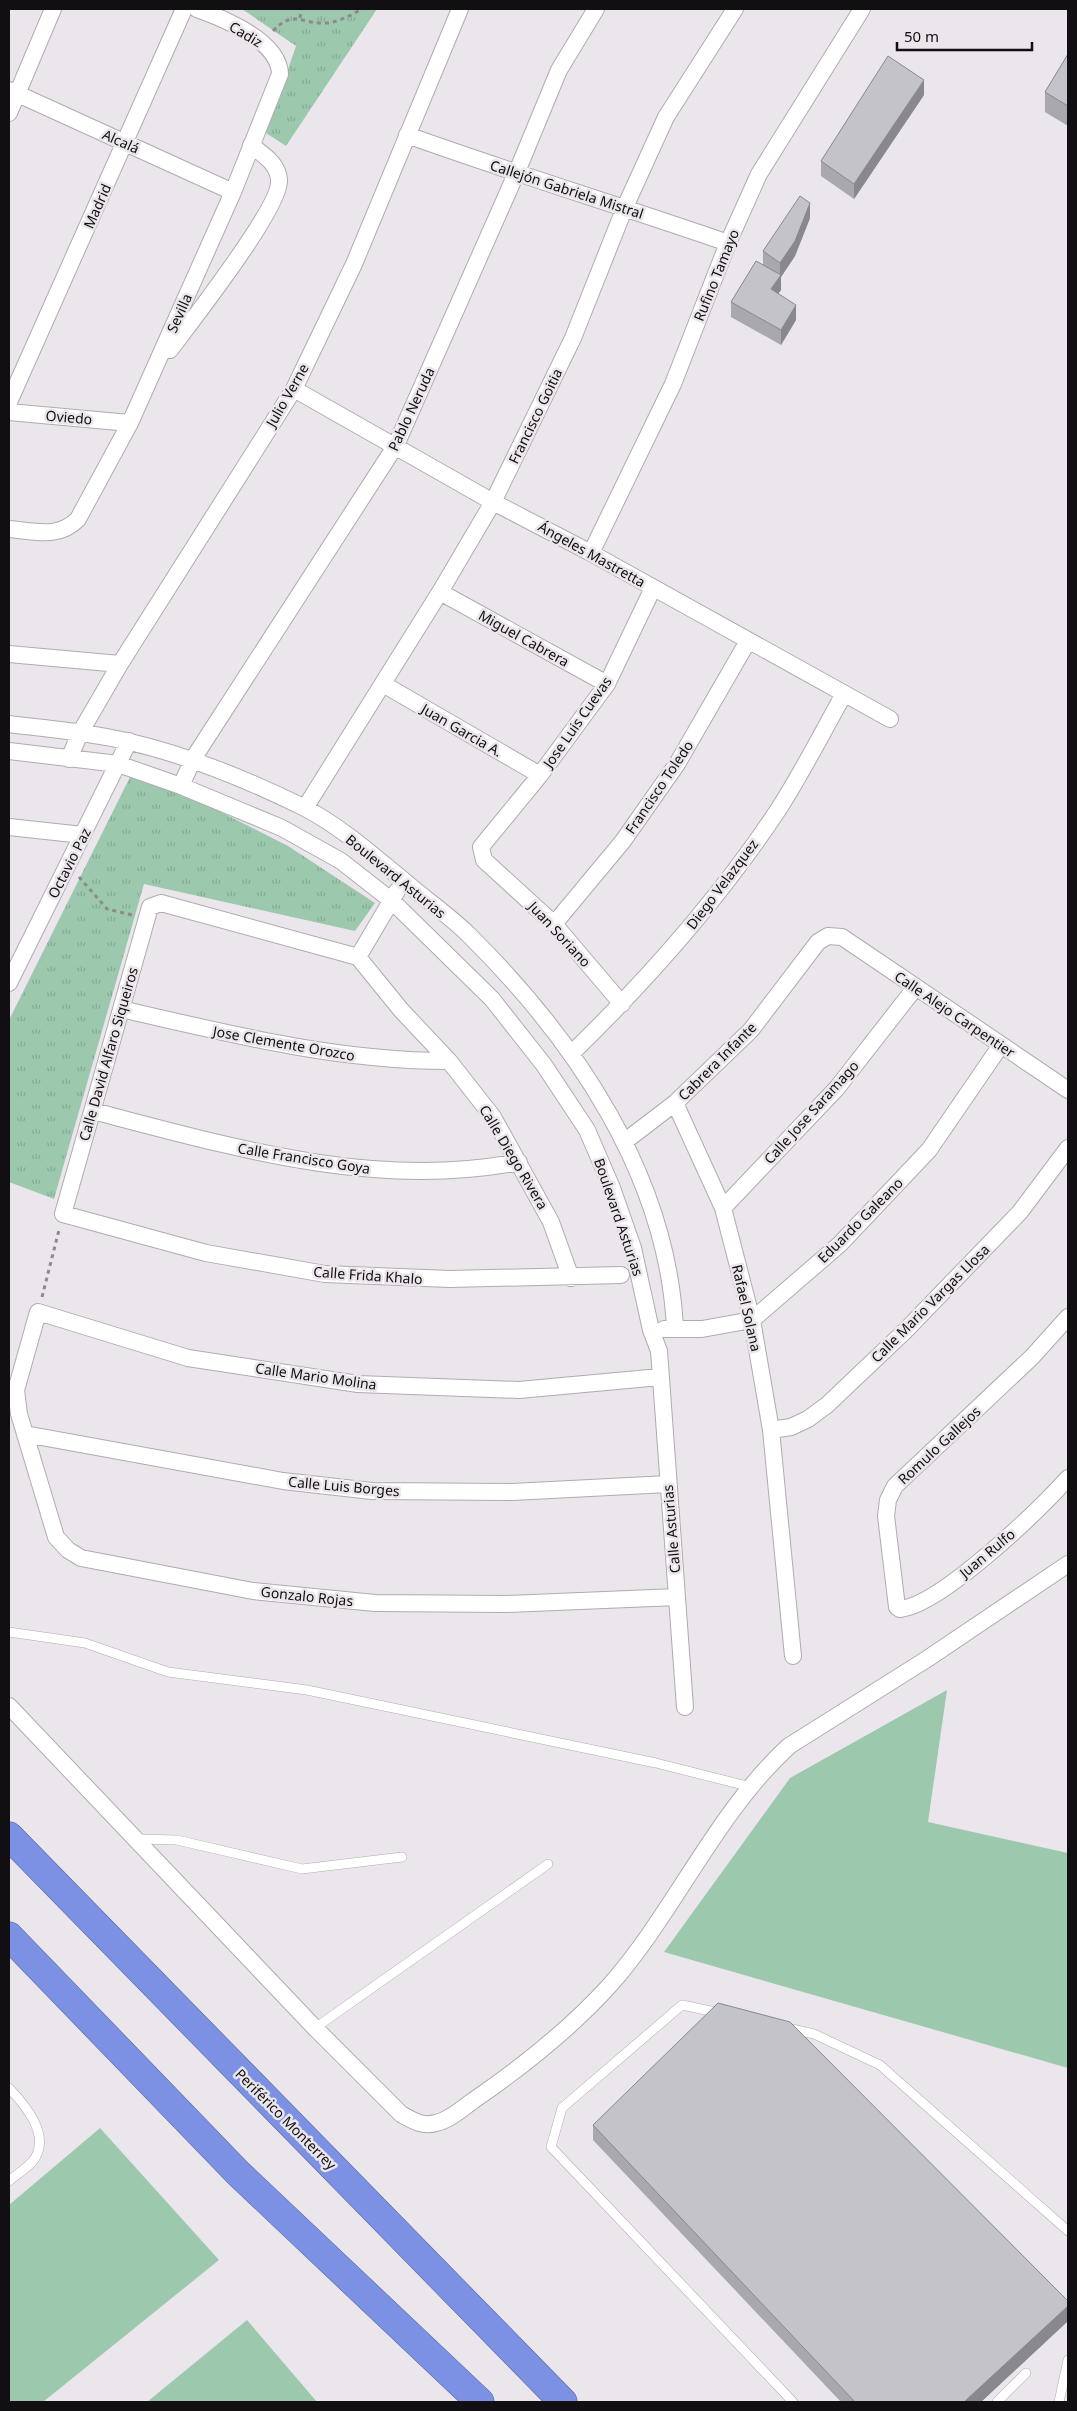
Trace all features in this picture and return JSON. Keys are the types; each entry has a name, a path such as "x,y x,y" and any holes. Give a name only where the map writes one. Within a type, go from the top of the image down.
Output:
{"highway":[{"name":"Periférico Monterrey","path":"9,1836 563,2402"},
{"path":"9,1936 238,2172 480,2402"}],"street":[{"path":"9,113 13,92 53,9"},
{"name":"Madrid","path":"9,402 184,9"},
{"name":"Julio Verne","path":"69,759 80,733 120,664 294,388 354,264 460,9"},
{"name":"Pablo Neruda","path":"181,786 193,759 396,445 516,174 559,70 596,9"},
{"name":"Francisco Goitia","path":"305,808 440,592 493,502 573,338 625,207 666,117 735,9"},
{"name":"Rufino Tamayo","path":"591,553 673,384 728,242 759,174 862,9"},
{"name":"Cadiz","path":"207,11 263,42 276,58 280,74"},
{"name":"Sevilla","path":"9,529 53,533 68,528 78,519 130,423 233,192 280,74"},
{"name":"Alcalá","path":"13,92 233,192"},
{"name":"Callejón Gabriela Mistral","path":"407,135 516,174 625,207 728,242"},
{"path":"151,376 239,256 274,201 280,182 278,172 272,162 252,145"},
{"name":"Ángeles Mastretta","path":"294,388 493,502 591,553 890,719"},
{"name":"Oviedo","path":"9,412 130,423"},
{"name":"Jose Luis Cuevas","path":"482,844 540,775 607,684 653,588"},
{"name":"Miguel Cabrera","path":"440,592 607,684"},
{"name":"Francisco Toledo","path":"554,924 623,841 677,764 748,641"},
{"path":"9,654 120,664"},
{"name":"Juan Garcia A.","path":"383,684 540,775"},
{"name":"Diego Velazquez","path":"572,1053 622,1004 697,920 778,810 844,694"},
{"name":"Boulevard Asturias","path":"9,724 129,741 193,759 305,808 355,841 467,933 522,990 572,1053 624,1142 651,1212 664,1254 670,1283 675,1329"},
{"name":"Octavio Paz","path":"9,983 129,741"},
{"name":"Boulevard Asturias","path":"9,751 118,764 181,786 282,828 341,861 392,900 492,999 544,1065 587,1130 612,1188 633,1248 651,1330"},
{"path":"9,826 83,835"},
{"name":"Juan Soriano","path":"482,844 481,851 484,860 554,924 622,1004"},
{"path":"145,918 150,907 161,903 358,957 404,881"},
{"name":"Calle David Alfaro Siqueiros","path":"63,1214 145,918"},
{"name":"Cabrera Infante","path":"624,1142 675,1103 750,1030 818,942 828,936 842,937"},
{"name":"Calle Alejo Carpentier","path":"842,937 1068,1090"},
{"name":"Calle Diego Rivera","path":"358,957 401,1010 449,1061 493,1117 551,1222 571,1278"},
{"name":"Calle Jose Saramago","path":"723,1208 837,1088 915,988"},
{"name":"Jose Clemente Orozco","path":"121,1009 271,1043 360,1057 449,1061"},
{"name":"Eduardo Galeano","path":"752,1320 840,1244 929,1150 1001,1045"},
{"name":"Rafael Solana","path":"675,1103 723,1208 752,1320 770,1430 793,1656"},
{"name":"Calle Francisco Goya","path":"92,1111 225,1146 293,1160 364,1169 438,1171 487,1168 519,1162"},
{"name":"Calle Mario Vargas Llosa","path":"770,1430 791,1427 808,1419 827,1405 898,1338 1020,1212 1068,1148"},
{"name":"Calle Frida Khalo","path":"63,1214 206,1253 325,1274 450,1280 571,1278 621,1275"},
{"name":"Calle Mario Molina","path":"38,1312 188,1358 358,1384 519,1390 660,1377"},
{"name":"Gonzalo Rojas","path":"38,1312 16,1390 19,1414 56,1537 68,1550 81,1558 253,1590 375,1603 506,1604 677,1597"},
{"name":"Romulo Gallejos","path":"896,1605 886,1516 888,1500 895,1486 1032,1357 1068,1317"},
{"path":"651,1330 702,1329 752,1320"},
{"path":"659,1351 675,1329"},
{"name":"Calle Asturias","path":"651,1330 659,1351 686,1707"},
{"name":"Calle Luis Borges","path":"25,1434 283,1481 372,1491 512,1492 668,1484"},
{"name":"Juan Rulfo","path":"896,1605 900,1609 911,1607 958,1578 992,1551 1068,1478"},
{"path":"9,1706 315,2028 400,2114 418,2124 435,2124 448,2118 520,2065 563,2030 610,1985 644,1941 751,1788 773,1760 789,1746 927,1659 1068,1564"}],"lane":[{"path":"9,1632 85,1643 168,1672 307,1690 656,1763 751,1788"},
{"path":"136,1839 177,1840 302,1869 402,1857"},
{"path":"315,2028 548,1864"},
{"path":"729,2015 682,2005 562,2108 551,2147 793,2402"},
{"path":"777,2026 814,2034 880,2065 1068,2232"},
{"path":"9,2088 25,2104 34,2119 39,2146 34,2160 9,2181"},
{"path":"1059,2402 1068,2360"},
{"path":"997,2402 1026,2373"}],"path":[{"path":"300,18 301,9"},
{"path":"263,42 283,20 300,18 321,23 341,21 362,9"},
{"path":"68,865 107,909 145,918"},
{"path":"38,1312 63,1214"}],"green space":[{"path":"242,9 377,9 286,146 266,133 296,46"},
{"path":"130,777 201,802 288,846 375,903 355,931 144,884 54,1199 9,1182 9,1020"},
{"path":"947,1690 928,1822 1068,1853 1068,2068 664,1952 790,1778"},
{"path":"100,2128 219,2260 43,2402 9,2402 9,2205"},
{"path":"247,2320 317,2402 147,2402"}],"building":[{"path":"1068,54 1068,106 1045,92"},
{"path":"888,56 924,80 854,184 821,161"},
{"path":"800,196 810,203 795,241 780,263 763,251"},
{"path":"756,261 781,275 771,289 796,305 781,330 731,302"},
{"path":"718,2003 790,2022 1068,2301 1068,2306 964,2402 855,2402 593,2125"}]}
